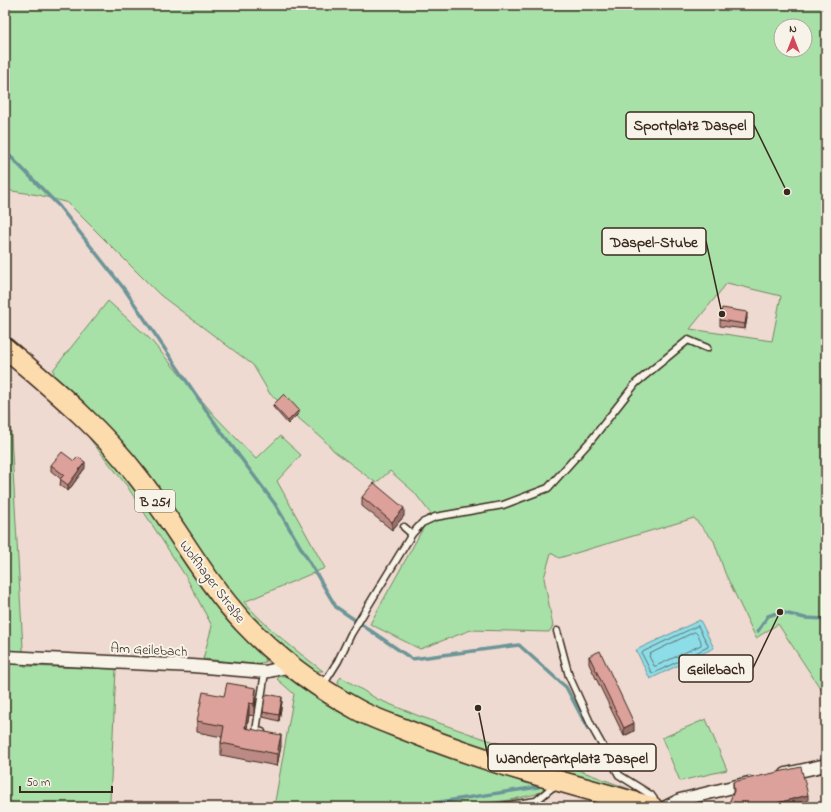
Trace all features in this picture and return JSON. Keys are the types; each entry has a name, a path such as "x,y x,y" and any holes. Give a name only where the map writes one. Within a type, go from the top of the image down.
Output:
{"main road":[{"name":"Wolfhager Straße","path":"5,348 63,397 107,439 138,477 217,591 244,624 291,666 321,688 360,712 451,748 560,782 652,807"}],"street":[{"name":"Am Geilebach","path":"5,657 193,666 265,672 291,666"},
{"path":"772,778 826,765"},
{"path":"666,807 680,800 757,781"}],"lane":[{"path":"321,688 338,661 351,634 412,534 422,523 435,517 503,505 548,488 592,439 636,383 688,340 707,348"},
{"path":"404,527 412,534"},
{"path":"557,631 569,676 593,729 620,775 651,796 658,807"},
{"path":"265,672 256,731 267,733"},
{"path":"497,807 536,801 560,782"}],"green space":[{"path":"5,5 826,5 826,697 778,624 756,638 725,573 714,541 694,518 559,558 551,553 544,578 553,626 549,632 471,630 420,649 370,624 431,514 414,492 390,471 376,483 334,451 323,439 270,394 253,365 160,295 68,203 39,195 5,190","holes":["727,283 781,296 772,341 690,329"]},
{"path":"108,301 149,338 215,416 256,459 280,436 301,455 277,481 325,568 244,602 262,621 323,671 314,671 289,653 253,620 55,378 53,370"},
{"path":"5,362 7,364 24,666 116,669 110,801 122,807 5,807"},
{"path":"90,436 96,439 261,650 266,662 254,664 203,659 212,626 186,577 127,486 89,438"},
{"path":"280,676 292,679 343,713 349,713 549,787 536,794 510,800 452,807 274,807 294,694 277,679"},
{"path":"341,677 377,699 419,716 546,758 629,789 646,799 646,801 414,725 376,708 340,689 338,681"},
{"path":"706,719 727,770 680,781 662,738"}],"water":[{"path":"700,620 714,648 650,679 636,650"}],"building":[{"path":"722,308 747,312 745,324 720,320"},
{"path":"284,394 299,410 288,421 273,405"},
{"path":"62,452 74,461 78,457 85,462 68,485 60,479 64,475 51,465"},
{"path":"374,483 404,508 392,522 362,497"},
{"path":"600,651 634,723 624,728 589,656"},
{"path":"227,683 256,688 254,704 249,703 245,728 281,735 277,754 221,743 224,726 197,721 203,692 224,696"},
{"path":"267,694 282,697 279,715 263,712 265,696 267,696"},
{"path":"801,767 808,795 773,804 779,807 736,807 729,803 734,791 733,782"}],"waterway":[{"path":"5,151 59,206 125,290 217,426 275,504 336,607 412,659 519,645 566,687 588,729"},
{"path":"758,631 768,616 780,612 805,618 826,619"},
{"path":"407,807 538,787"}],"place":[{"name":"Sportplatz Daspel","path":"787,192"},
{"name":"Daspel-Stube","path":"722,314"},
{"name":"Geilebach","path":"780,612"},
{"name":"Wanderparkplatz Daspel","path":"478,708"}]}
